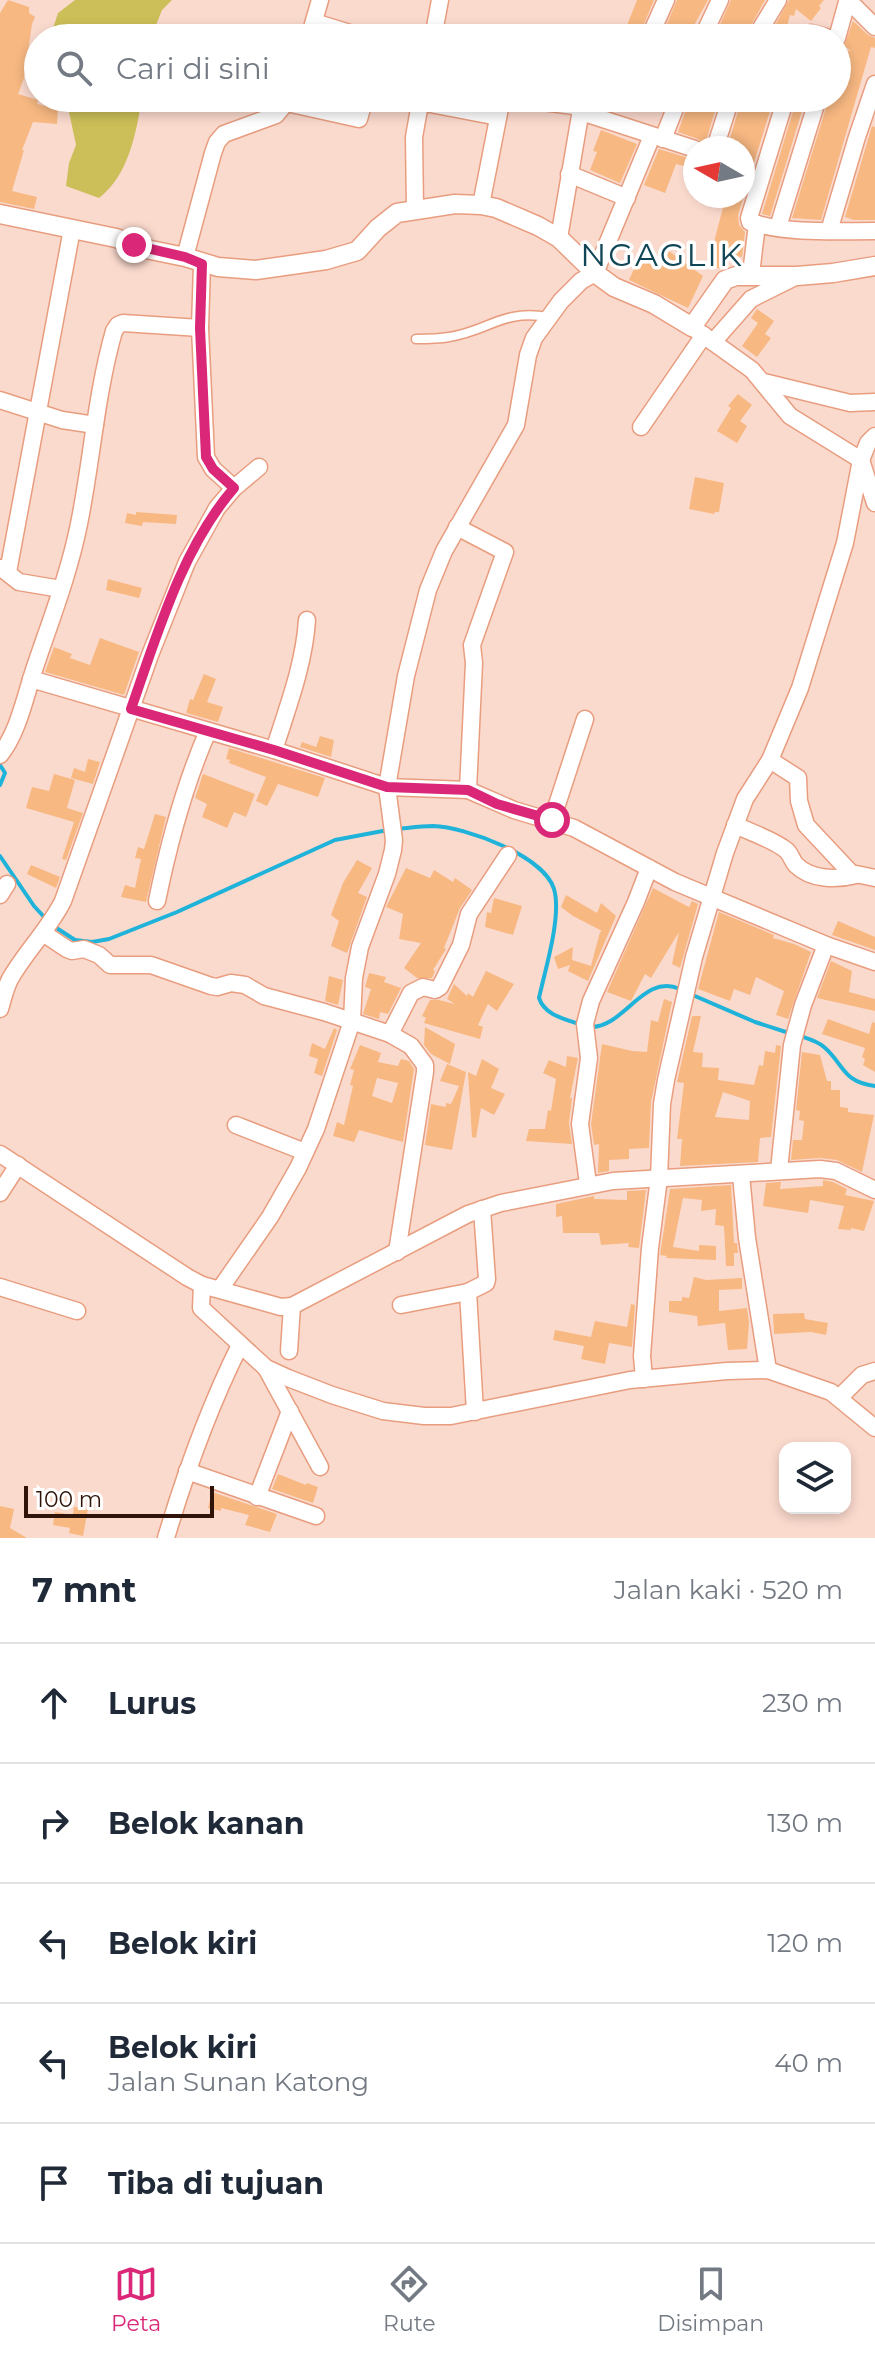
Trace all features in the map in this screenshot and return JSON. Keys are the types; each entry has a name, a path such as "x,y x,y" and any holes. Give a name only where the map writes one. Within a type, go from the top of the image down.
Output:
{"street":[{"path":"314,24 320,0"},
{"path":"436,24 440,0"},
{"path":"655,24 666,0"},
{"path":"709,24 720,0"},
{"path":"763,24 778,0"},
{"path":"841,24 849,1 875,27"},
{"path":"829,231 875,84"},
{"path":"234,488 213,469 206,457 194,260 213,153 220,138 279,112"},
{"path":"332,112 359,119 361,112"},
{"path":"415,209 414,137 418,112"},
{"path":"475,112 498,117"},
{"path":"481,205 499,112"},
{"path":"559,238 581,112"},
{"path":"596,112 683,145"},
{"path":"220,1289 270,1217 305,1152 316,1129 352,1021 354,978 360,947 387,874 394,840 387,787 406,676 423,605 444,551 516,425 528,355 534,338 581,281 595,273 627,198 672,112"},
{"path":"719,136 727,112"},
{"path":"782,112 750,222 829,231 875,231"},
{"path":"778,227 814,112"},
{"path":"569,174 627,198"},
{"path":"0,214 72,229 218,267 256,270 337,258 357,251 397,213 415,209 455,204 481,205 518,216 559,238 614,287 654,304 752,370 790,416 861,460 875,503"},
{"path":"751,274 757,224"},
{"path":"61,589 19,582 4,569 38,412 72,229"},
{"path":"641,427 703,335 725,280 751,274 797,276 875,266"},
{"path":"703,335 751,299 797,276"},
{"path":"3,751 31,679 78,527 101,377 116,327 123,323 200,328"},
{"path":"764,382 850,403 875,402"},
{"path":"0,400 62,420 95,425"},
{"path":"644,1379 642,1356 659,1178 662,1104 688,984 735,825 745,799 770,760 800,688 845,543 861,460 868,443 875,436"},
{"path":"0,1009 9,981 48,927 68,890 150,655 187,562 217,508 234,488 259,467"},
{"path":"457,527 505,552 472,645 474,663 468,790"},
{"path":"274,750 300,671 307,620"},
{"path":"31,679 274,750 387,787 468,790 497,804 587,833 649,868 712,898 875,962"},
{"path":"552,820 585,719"},
{"path":"157,901 179,806 208,731"},
{"path":"770,760 798,778 799,801 806,825 851,873 875,878"},
{"path":"735,825 787,850 799,868 827,879 856,875"},
{"path":"390,1034 411,993 423,987 435,990 440,987 461,945 469,914 508,855"},
{"path":"588,1184 580,1124 589,1058 585,1024 591,1001 649,868"},
{"path":"48,927 67,949 84,949 99,955 110,965 151,965 211,986 245,985 264,996 390,1034 411,1046 425,1065 397,1252"},
{"path":"779,1170 792,1045 826,945"},
{"path":"236,1125 305,1152"},
{"path":"0,1154 202,1285 267,1304 292,1306 452,1221 501,1203 588,1184 779,1170 829,1170 875,1190"},
{"path":"0,1193 18,1165"},
{"path":"741,1175 747,1238 768,1370"},
{"path":"401,1305 468,1292 486,1283 482,1209"},
{"path":"202,1285 201,1308 266,1368 332,1395 383,1411 451,1416 644,1379 768,1370 831,1392 875,1428"},
{"path":"0,1287 77,1311"},
{"path":"468,1292 475,1412"},
{"path":"289,1351 292,1306"},
{"path":"166,1538 209,1411 240,1345"},
{"path":"266,1368 320,1467"},
{"path":"839,1398 862,1375 875,1371"},
{"path":"257,1497 290,1411"},
{"path":"187,1471 316,1516"}],"lane":[{"path":"416,339 449,337 506,317 530,314 549,317"}],"shaded area":[{"path":"75,0 172,0 162,10 156,24 54,24 58,13"},
{"path":"69,112 139,112 130,152 118,178 99,198 66,186 69,163 76,145"}],"building":[{"path":"8,0 29,7 29,13 35,17 32,24 24,24 24,78 18,94 24,96 24,112 58,112 57,124 33,122 22,150 12,191 37,197 34,209 0,202 0,13"},
{"path":"637,0 654,0 644,24 628,24"},
{"path":"677,0 708,0 695,24 667,24"},
{"path":"731,0 765,0 752,24 720,24"},
{"path":"789,0 824,0 811,21 796,9 788,24 776,24"},
{"path":"853,21 875,38 875,48 871,47 821,220 792,218 825,112 851,112"},
{"path":"685,112 715,112 707,136 689,136 678,132"},
{"path":"738,112 770,112 755,160 755,136 731,136"},
{"path":"793,112 802,112 770,216 762,214"},
{"path":"872,126 875,127 875,220 854,220 845,217"},
{"path":"601,130 637,144 620,183 590,170"},
{"path":"659,149 683,156 683,166 676,164 665,193 644,185"},
{"path":"723,208 740,208 739,225 745,232 742,257 729,255 726,267 721,269 708,265"},
{"path":"669,251 703,276 688,308 629,280 640,256 662,266"},
{"path":"757,309 774,321 765,334 771,338 757,357 742,346 758,323 751,318"},
{"path":"738,394 752,405 740,421 747,426 737,443 717,431 731,408 728,406"},
{"path":"695,477 724,483 719,512 714,514 689,509"},
{"path":"136,512 177,515 176,524 143,522 142,526 125,523 127,513 136,515"},
{"path":"108,579 142,588 139,598 106,590"},
{"path":"100,638 139,652 124,695 45,672 54,647 72,654 70,658 90,665"},
{"path":"204,674 216,679 207,702 223,707 218,722 186,713"},
{"path":"320,736 334,740 331,757 300,747 302,742 316,747"},
{"path":"229,748 325,778 318,797 278,784 267,806 256,801 266,777 229,763 230,760 226,759"},
{"path":"88,759 100,762 93,784 71,778 74,768 85,772"},
{"path":"54,774 75,780 67,808 83,813 66,860 62,859 74,822 26,808 32,787 49,791"},
{"path":"203,774 255,794 246,817 234,812 227,828 202,817 207,804 195,798"},
{"path":"155,814 166,817 146,902 121,897 125,885 135,888 141,859 135,858 138,847 144,849"},
{"path":"357,860 372,868 358,893 367,897 347,953 331,946 339,921 331,915 343,883"},
{"path":"31,865 60,877 56,888 27,874"},
{"path":"406,868 430,878 434,870 453,882 455,878 472,890 460,908 432,978 417,978 404,968 421,943 399,939 403,914 386,907"},
{"path":"653,888 689,907 692,901 698,904 680,968 672,964 679,932 651,978 645,974 631,1001 607,992"},
{"path":"566,895 597,913 601,903 616,916 588,981 568,971 570,965 558,969 554,957 573,947 572,960 591,966 602,931 561,907"},
{"path":"494,898 522,906 513,935 485,927 487,912 491,913"},
{"path":"719,912 811,952 788,1019 776,1015 784,991 756,977 750,995 734,989 730,1001 698,989"},
{"path":"838,921 875,937 875,950 832,935"},
{"path":"831,961 852,971 849,992 875,999 875,1011 817,998"},
{"path":"486,971 514,984 497,1011 488,1004 478,1025 483,1027 480,1039 424,1023 426,1018 422,1016 430,1000 455,1004 447,999 454,984 467,996 468,993 473,997"},
{"path":"369,973 386,977 384,982 401,988 388,1014 380,1012 379,1019 363,1014 371,989 365,987"},
{"path":"329,976 343,980 338,1005 325,1001"},
{"path":"664,999 672,1002 651,1102 649,1148 629,1149 629,1159 609,1160 609,1171 598,1173 599,1144 594,1145 591,1124 602,1044 647,1052 651,1020 658,1022"},
{"path":"692,1016 701,1016 693,1052 703,1053 702,1067 719,1068 718,1080 754,1085 759,1065 763,1066 765,1051 775,1053 776,1045 781,1046 771,1137 760,1138 758,1162 680,1166 682,1139 677,1139 684,1083 677,1082","holes":["723,1092 750,1101 749,1120 715,1117"]},
{"path":"828,1019 869,1034 872,1022 875,1023 875,1072 863,1065 865,1048 822,1034"},
{"path":"425,1027 455,1044 450,1064 431,1054 424,1045"},
{"path":"334,1028 337,1030 322,1076 314,1073 318,1059 309,1056 312,1043 325,1049"},
{"path":"360,1045 381,1053 378,1062 398,1066 401,1059 409,1061 414,1069 403,1142 359,1130 354,1142 333,1136 337,1122 344,1125 353,1086 350,1085 354,1070 350,1069","holes":["377,1078 398,1083 392,1103 372,1096"]},
{"path":"802,1052 820,1055 827,1081 831,1081 831,1090 840,1090 840,1107 848,1108 848,1112 874,1115 862,1172 837,1160 791,1160 793,1140 802,1140 804,1121 799,1120 800,1111 796,1110"},
{"path":"567,1056 578,1058 570,1098 572,1144 526,1141 529,1129 545,1129 548,1110 551,1111 556,1079 543,1073 549,1060 566,1067"},
{"path":"482,1059 499,1069 491,1088 505,1094 494,1115 481,1108 476,1138 472,1137 468,1072 476,1076"},
{"path":"447,1064 466,1072 452,1150 425,1145 431,1104 446,1107 446,1103 451,1104 459,1086 440,1081"},
{"path":"823,1180 847,1189 845,1195 874,1201 864,1231 838,1229 844,1206 810,1200 808,1213 763,1206 766,1183 781,1182 780,1189 823,1186"},
{"path":"731,1185 734,1243 737,1243 738,1253 734,1253 734,1266 726,1266 724,1226 715,1225 716,1209 701,1211 702,1200 683,1198 673,1247 699,1251 699,1245 716,1246 716,1260 666,1258 660,1255 670,1189"},
{"path":"646,1190 639,1248 628,1247 629,1243 601,1245 599,1233 563,1233 562,1216 556,1217 556,1204 594,1196 594,1199 627,1200 627,1191"},
{"path":"694,1277 706,1280 742,1278 742,1289 719,1290 719,1311 747,1308 747,1349 728,1350 725,1323 698,1326 697,1316 669,1312 669,1301 689,1298"},
{"path":"631,1304 635,1305 632,1347 609,1343 605,1364 581,1359 584,1346 553,1340 555,1330 591,1337 595,1321 627,1327"},
{"path":"804,1313 805,1319 828,1323 826,1335 811,1332 774,1334 773,1314"},
{"path":"278,1474 318,1487 313,1503 272,1489"},
{"path":"212,1492 277,1514 270,1532 245,1525 249,1515 208,1508"},
{"path":"0,1506 14,1509 10,1528 27,1538 0,1538"},
{"path":"74,1507 88,1509 83,1536 69,1533 70,1528 53,1525 55,1512 73,1515"}],"waterway":[{"path":"0,765 5,773 0,785"},
{"path":"397,829 433,826 464,832 502,846 536,865 554,889 556,900 552,943 539,998 551,1013 582,1025"},
{"path":"55,927 75,940 92,942 109,939 177,912 335,840 388,830"},
{"path":"0,856 45,918"},
{"path":"591,1027 614,1019 655,988 667,986 680,989"},
{"path":"688,993 755,1022 792,1034"},
{"path":"800,1036 824,1047 856,1081 875,1086"}],"district":[{"name":"NGAGLIK","path":"662,255"}],"route":[{"path":"134,245 202,264 200,328 206,457 213,469 234,488 217,508 187,562 131,709 274,750 387,787 468,790 497,804 552,820"}]}
